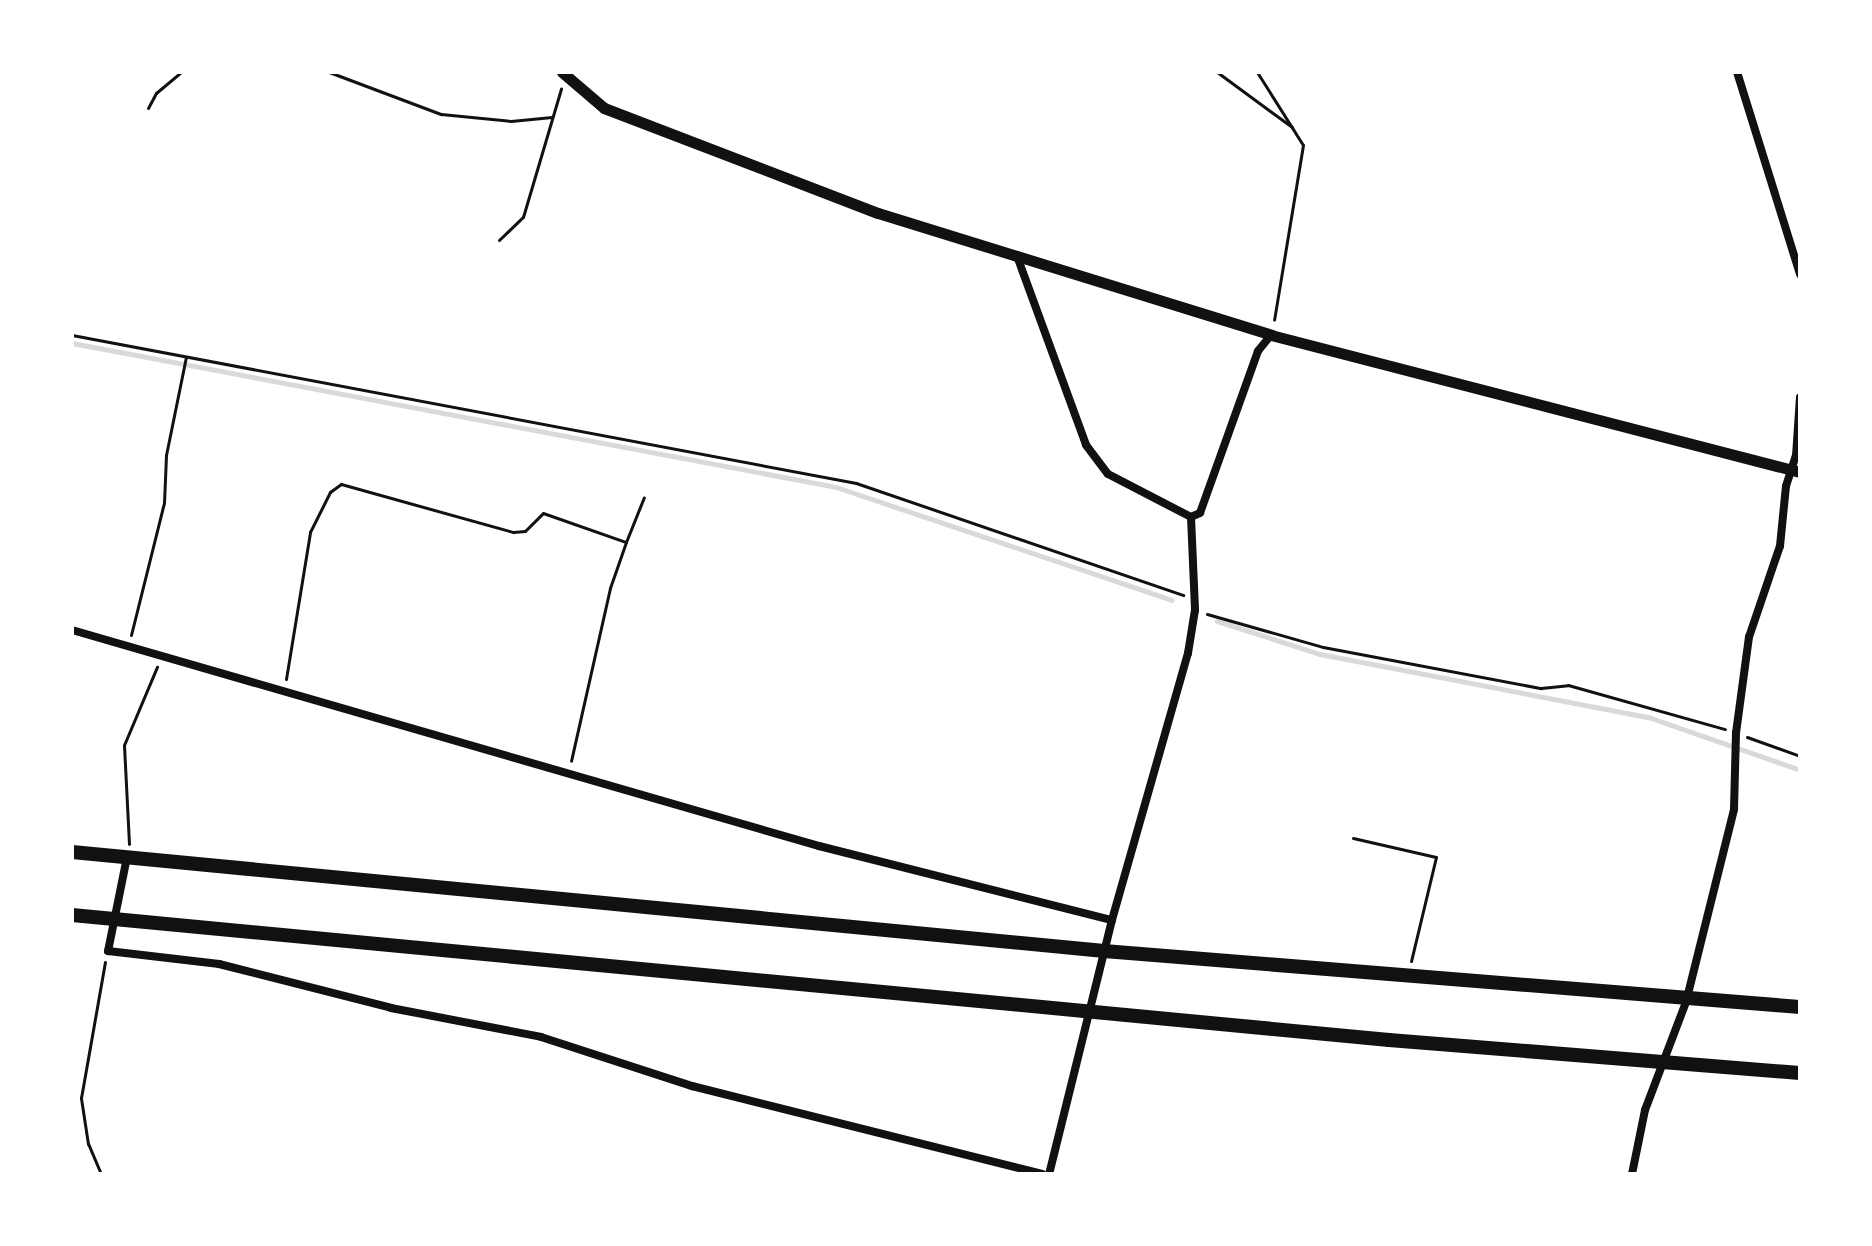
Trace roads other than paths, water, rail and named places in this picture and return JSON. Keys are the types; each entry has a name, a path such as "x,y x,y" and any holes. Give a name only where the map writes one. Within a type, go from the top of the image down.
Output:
{"highway":[{"path":"72,852 1104,951 1686,1002 1800,1007"},
{"path":"72,915 1089,1012 1800,1073"}],"street":[{"path":"1737,72 1800,274"},
{"path":"564,74 604,108 878,213 1271,335 1796,471"},
{"path":"1017,256 1086,445 1108,474 1191,517"},
{"path":"1191,517 1200,513 1258,351 1271,335"},
{"path":"1632,1174 1661,1061 1686,1002 1734,809 1736,743 1749,637 1780,546 1796,471 1800,397"},
{"path":"1049,1174 1112,920 1188,653 1195,610 1191,517"},
{"path":"72,630 819,846 1112,920"},
{"path":"127,857 108,951 219,964 391,1008 541,1037 692,1086 1042,1174"}],"waterway":[{"path":"72,343 836,487 1171,600"},
{"path":"1217,621 1320,654 1651,718 1800,770"}]}
